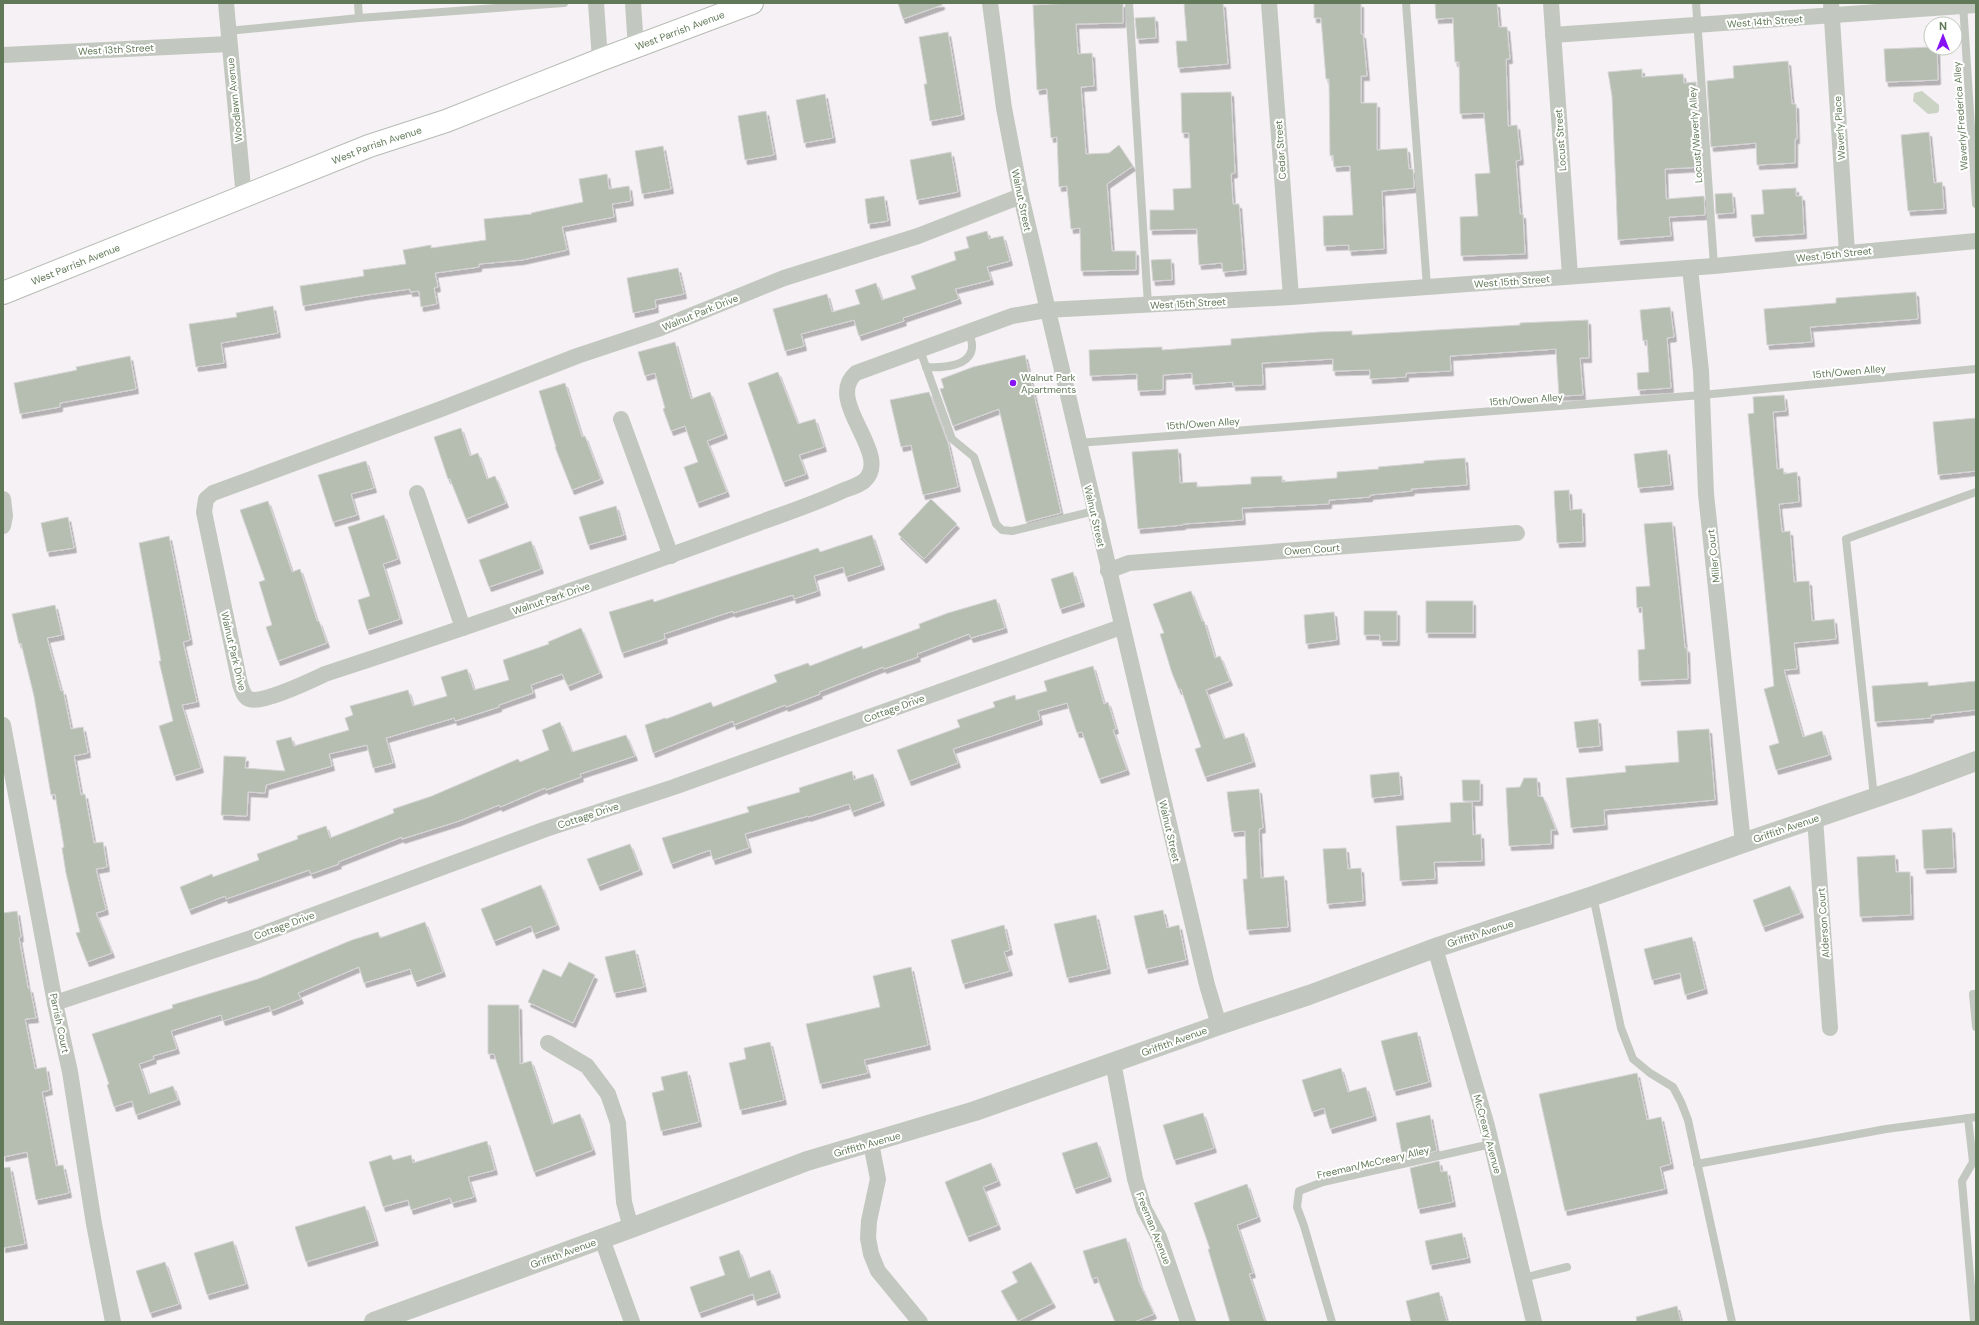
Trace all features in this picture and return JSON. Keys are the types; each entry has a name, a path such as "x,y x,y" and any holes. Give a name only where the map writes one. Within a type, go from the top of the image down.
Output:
{"main road":[{"name":"West Parrish Avenue","path":"3,293 244,198 369,146 446,121 600,60 636,48 729,7 752,3"}],"street":[{"name":"Woodlawn Avenue","path":"226,3 244,198"},
{"path":"596,3 600,60"},
{"path":"633,3 636,48"},
{"name":"Walnut Street","path":"990,3 1004,108 1021,196 1046,310 1207,985 1219,1025"},
{"name":"Cedar Street","path":"1269,3 1291,297"},
{"name":"Locust Street","path":"1551,3 1570,276"},
{"name":"West 14th Street","path":"1553,36 1697,26 1832,10 1968,5"},
{"name":"Waverly Place","path":"1832,10 1847,253"},
{"name":"West 13th Street","path":"3,55 228,37"},
{"name":"Walnut Park Drive","path":"1021,196 918,236 784,278 658,329 577,356 441,409 213,493 206,499 204,512 208,537 243,694 249,699 257,701 264,699 325,674 671,556 834,495 862,482 870,475 871,460 870,454 852,414 847,387 850,378 856,373 1012,316 1046,310"},
{"name":"West 15th Street","path":"1046,310 1291,297 1690,268 1976,241"},
{"name":"Miller Court","path":"1690,268 1702,396 1706,494 1743,843"},
{"path":"621,420 671,556"},
{"path":"417,493 463,628"},
{"path":"3,499 5,516 3,526"},
{"name":"Owen Court","path":"1108,571 1130,563 1518,533"},
{"name":"Cottage Drive","path":"55,1003 254,936 546,829 674,787 1121,627"},
{"name":"Parrish Court","path":"3,725 55,1003 70,1072 94,1224 113,1322"},
{"name":"Griffith Avenue","path":"374,1322 632,1228 807,1161 975,1111 1309,995 1435,948 1592,896 1976,761"},
{"name":"Alderson Court","path":"1815,818 1830,1028"},
{"name":"McCreary Avenue","path":"1435,948 1491,1144 1534,1322"},
{"path":"548,1043 587,1066 608,1094 618,1123 624,1202 632,1228"},
{"name":"Freeman Avenue","path":"1113,1062 1135,1180 1144,1209 1159,1237 1188,1322"},
{"path":"871,1143 878,1179 869,1221 868,1238 871,1254 878,1271 920,1322"},
{"path":"602,1239 632,1322"}],"lane":[{"path":"358,3 359,18"},
{"path":"228,37 359,18 564,3"},
{"path":"1128,3 1148,305"},
{"path":"1406,3 1427,287"},
{"name":"Locust/Waverly Alley","path":"1696,3 1714,266"},
{"name":"Waverly/Frederica Alley","path":"1968,5 1976,204"},
{"path":"926,366 942,368 956,364 968,356 972,346 969,332"},
{"path":"920,350 952,439 974,457 996,524 1002,530 1012,531 1094,511"},
{"name":"15th/Owen Alley","path":"1078,443 1702,396 1976,369"},
{"path":"1874,798 1846,539 1976,492"},
{"path":"1592,896 1621,1028 1633,1059 1650,1073 1673,1087 1688,1120 1732,1322"},
{"path":"1976,994 1973,994 1976,1027"},
{"path":"1697,1164 1886,1129 1972,1117 1973,1162 1962,1181 1974,1322"},
{"name":"Freeman/McCreary Alley","path":"1332,1322 1297,1207 1299,1191 1323,1182 1491,1144"},
{"path":"1523,1278 1567,1267"}],"shaded area":[{"path":"1922,91 1939,105 1939,111 1937,113 1928,114 1913,101 1914,93"}],"building":[{"path":"898,3 942,3 942,5 903,19"},
{"path":"1123,3 1123,23 1076,24 1078,54 1092,53 1094,86 1081,87 1086,154 1109,153 1119,145 1133,166 1107,184 1112,251 1136,251 1136,270 1081,271 1080,228 1071,229 1067,186 1059,187 1057,137 1051,138 1047,89 1037,90 1033,5"},
{"path":"1184,3 1223,3 1228,64 1178,68 1176,41 1187,41"},
{"path":"1314,3 1361,3 1361,34 1363,34 1367,76 1361,76 1361,103 1377,103 1377,150 1407,148 1409,169 1413,169 1414,188 1382,191 1384,249 1349,251 1349,245 1324,246 1323,216 1353,215 1350,166 1334,167 1333,155 1330,156 1329,79 1326,79 1321,18 1314,18"},
{"path":"1435,3 1497,3 1499,27 1507,27 1510,59 1506,59 1508,126 1517,125 1521,160 1516,161 1520,214 1523,214 1525,254 1461,256 1460,217 1478,216 1475,174 1490,173 1484,113 1460,114 1459,62 1455,62 1453,18 1436,19"},
{"path":"1155,17 1156,38 1137,39 1135,18"},
{"path":"948,32 962,115 930,121 924,84 927,84 919,37"},
{"path":"1923,47 1923,56 1937,56 1938,80 1886,82 1884,49"},
{"path":"1788,61 1792,104 1796,104 1797,139 1795,139 1795,163 1757,165 1756,143 1711,147 1707,81 1734,78 1733,66"},
{"path":"1642,69 1642,77 1683,74 1684,83 1696,82 1702,167 1665,169 1666,199 1704,196 1705,215 1669,217 1671,236 1618,240 1612,96 1608,72"},
{"path":"1231,92 1235,173 1231,174 1233,204 1239,204 1244,270 1223,272 1222,263 1199,265 1197,229 1150,230 1150,210 1174,210 1173,189 1191,188 1189,133 1182,133 1181,93"},
{"path":"825,94 833,138 804,143 796,100"},
{"path":"766,111 774,155 745,160 738,116"},
{"path":"1929,132 1934,183 1942,182 1944,209 1908,211 1901,135"},
{"path":"663,146 671,189 642,194 635,151"},
{"path":"951,152 958,192 917,200 910,160"},
{"path":"607,174 609,189 629,186 631,201 612,204 614,217 562,227 567,250 522,260 479,264 479,267 435,273 438,287 434,288 437,304 421,307 419,291 410,292 410,289 303,306 300,286 364,276 363,270 406,264 403,250 431,245 431,248 486,240 484,219 532,214 531,213 583,202 579,179"},
{"path":"1796,188 1796,196 1802,196 1804,234 1753,237 1751,215 1764,214 1762,190"},
{"path":"1732,193 1734,213 1716,214 1715,194"},
{"path":"884,196 888,221 868,224 865,199"},
{"path":"987,231 989,239 1003,236 1010,261 987,267 991,280 955,289 959,299 903,318 904,321 859,336 854,320 801,334 804,346 785,351 773,309 827,294 832,312 860,304 855,290 876,283 882,300 916,289 911,276 956,260 954,252 969,248 966,237"},
{"path":"1171,259 1172,280 1153,281 1151,260"},
{"path":"678,268 684,294 655,300 656,308 633,313 627,278"},
{"path":"1916,292 1918,319 1810,327 1812,342 1767,345 1764,309 1836,303 1836,298"},
{"path":"273,306 278,333 221,343 224,363 196,367 189,324 237,317 236,313"},
{"path":"1670,307 1674,337 1667,338 1671,388 1638,390 1637,373 1649,372 1647,340 1643,341 1640,310"},
{"path":"1588,320 1589,358 1580,358 1583,395 1559,396 1556,349 1450,356 1451,371 1406,373 1406,377 1370,379 1370,370 1333,371 1333,359 1262,363 1263,385 1233,386 1233,382 1193,385 1192,373 1163,375 1163,390 1138,391 1137,374 1090,376 1089,350 1162,347 1162,350 1231,345 1231,339 1319,332 1352,331 1352,335 1520,325 1520,323"},
{"path":"675,342 691,399 710,392 725,434 707,441 727,492 697,503 684,467 698,462 685,426 671,431 663,409 665,408 655,373 645,376 638,352"},
{"path":"1025,355 1061,513 1026,522 999,409 953,426 940,389 944,388 941,379 973,367"},
{"path":"130,356 136,389 60,403 60,407 20,414 14,383 77,370 76,367"},
{"path":"778,372 798,424 815,419 824,447 799,455 806,474 783,482 748,383"},
{"path":"565,383 582,437 585,436 601,479 572,490 555,447 539,391"},
{"path":"929,392 948,443 958,487 923,495 911,445 901,447 890,400"},
{"path":"1784,395 1786,411 1773,412 1777,469 1783,468 1784,474 1797,472 1799,502 1779,504 1782,532 1790,531 1794,582 1809,581 1812,621 1834,619 1836,639 1794,643 1797,669 1784,670 1803,737 1822,731 1829,755 1776,770 1769,746 1779,743 1764,689 1774,686 1748,414 1754,413 1753,397"},
{"path":"1976,418 1976,471 1938,475 1933,422"},
{"path":"461,428 470,456 478,453 487,479 495,476 506,503 466,519 450,479 448,479 434,437"},
{"path":"1178,449 1180,483 1197,482 1197,487 1251,484 1251,477 1282,476 1282,482 1337,478 1337,472 1379,469 1378,467 1424,463 1424,461 1465,458 1467,485 1411,489 1412,491 1370,495 1370,497 1329,500 1329,504 1242,508 1243,520 1138,529 1132,452"},
{"path":"1667,450 1671,485 1638,488 1634,454"},
{"path":"366,461 374,488 351,494 357,515 333,522 318,475"},
{"path":"1569,490 1570,510 1582,509 1583,542 1557,543 1554,491"},
{"path":"931,499 957,524 924,559 898,534"},
{"path":"268,501 292,572 300,569 317,621 319,621 327,643 278,661 266,627 272,625 259,582 265,580 240,510"},
{"path":"616,506 624,535 588,545 579,517"},
{"path":"384,515 398,559 383,564 400,619 367,630 358,600 370,596 348,527"},
{"path":"68,517 74,548 47,552 41,523"},
{"path":"1672,522 1685,648 1687,648 1688,679 1639,681 1638,650 1645,649 1642,607 1637,608 1636,587 1650,586 1644,524"},
{"path":"872,535 882,565 846,577 843,567 814,576 818,591 794,599 793,595 733,613 733,611 664,634 665,639 622,653 609,612 653,599 654,602 818,548 820,552"},
{"path":"169,536 190,640 183,642 197,702 182,705 201,768 174,776 159,726 173,721 159,661 161,661 139,543"},
{"path":"531,541 541,569 489,587 479,560"},
{"path":"1073,572 1082,602 1060,609 1051,579"},
{"path":"1191,591 1202,621 1204,621 1215,658 1220,656 1230,681 1206,690 1224,739 1244,733 1253,762 1205,777 1195,749 1201,747 1181,689 1179,690 1172,673 1160,634 1164,633 1153,604"},
{"path":"996,599 1005,628 971,638 969,634 917,654 918,657 884,669 883,667 819,692 820,694 786,707 785,705 734,725 733,721 653,753 645,725 665,718 666,719 711,702 713,707 777,682 774,675 808,663 810,666 862,646 863,649 920,628 919,624 948,613"},
{"path":"1426,601 1473,601 1473,633 1426,633"},
{"path":"55,605 62,635 47,638 61,691 63,690 71,729 83,727 88,753 74,756 81,795 85,794 94,843 103,842 107,867 96,869 106,910 96,913 112,953 87,962 76,933 80,932 66,873 62,848 64,847 55,794 51,795 34,696 12,614"},
{"path":"1364,611 1397,611 1397,641 1380,641 1380,635 1364,635"},
{"path":"1334,612 1337,640 1306,644 1304,615"},
{"path":"581,628 600,673 568,686 562,674 531,685 533,693 499,705 499,707 455,721 454,718 386,738 393,763 373,768 367,745 329,754 332,766 266,785 265,793 248,792 247,816 221,815 224,756 246,757 245,768 285,771 276,741 291,737 294,746 349,730 345,718 353,715 350,706 408,690 413,706 447,696 441,677 467,669 474,690 509,680 503,660 549,644 548,642"},
{"path":"1093,666 1104,704 1108,702 1116,729 1113,730 1127,770 1099,779 1082,732 1077,733 1067,703 1038,711 1040,720 953,749 958,763 909,781 897,750 960,727 957,720 995,707 993,702 1015,695 1016,700 1047,691 1044,681"},
{"path":"1976,681 1976,710 1931,715 1931,718 1875,722 1872,686 1928,682 1928,686"},
{"path":"1598,719 1600,746 1577,748 1574,722"},
{"path":"560,722 572,752 626,735 635,756 580,774 581,777 546,790 545,788 500,807 499,805 459,821 402,839 402,837 338,862 339,864 311,874 309,870 226,899 225,896 189,910 180,887 212,874 213,877 259,860 257,854 298,839 297,836 326,826 330,838 394,813 393,809 432,796 518,759 520,762 549,750 542,730"},
{"path":"1709,729 1715,800 1604,810 1605,825 1571,828 1566,778 1626,772 1625,766 1679,762 1677,731"},
{"path":"852,771 854,780 873,774 882,801 852,812 849,804 745,834 749,848 713,860 710,850 671,864 662,838 749,812 747,807 800,792 799,788"},
{"path":"1399,772 1401,795 1372,798 1370,775"},
{"path":"1524,778 1537,778 1538,796 1543,797 1556,830 1551,830 1551,844 1509,846 1506,788 1520,787"},
{"path":"1462,780 1480,780 1480,801 1463,801"},
{"path":"1259,789 1263,828 1259,829 1261,878 1284,876 1288,927 1247,930 1243,879 1247,879 1245,831 1232,832 1227,792"},
{"path":"1472,802 1473,835 1481,834 1482,861 1434,862 1435,879 1400,881 1396,826 1451,822 1450,803"},
{"path":"1952,828 1954,868 1924,869 1922,830"},
{"path":"630,844 640,870 598,886 587,859"},
{"path":"1346,848 1348,869 1361,868 1363,901 1327,904 1323,849"},
{"path":"1895,855 1896,872 1910,872 1911,915 1860,917 1857,857"},
{"path":"541,885 557,925 534,934 531,926 494,941 481,909"},
{"path":"1790,886 1801,913 1763,927 1753,900"},
{"path":"1163,910 1167,928 1179,925 1186,960 1146,969 1134,916"},
{"path":"17,911 21,937 19,938 28,988 30,988 36,1018 25,1019 35,1069 46,1067 50,1090 42,1092 56,1166 63,1165 69,1193 36,1200 27,1152 3,1157 3,913"},
{"path":"1096,915 1108,969 1067,978 1054,924"},
{"path":"425,922 443,972 415,982 410,969 364,983 359,967 298,993 301,999 271,1011 269,1006 223,1021 221,1015 171,1031 177,1049 153,1056 154,1059 139,1064 149,1094 173,1086 178,1100 136,1115 132,1101 114,1107 107,1085 109,1084 92,1034 173,1008 172,1005 258,979 352,940 378,932 380,938"},
{"path":"1004,925 1010,950 1004,952 1010,971 963,984 951,940"},
{"path":"1692,937 1705,989 1685,995 1680,973 1652,980 1644,949"},
{"path":"635,950 644,987 614,993 605,957"},
{"path":"569,962 595,975 573,1023 528,1002 543,969 561,977"},
{"path":"911,967 928,1045 864,1060 868,1073 820,1084 806,1024 880,1007 873,976"},
{"path":"488,1005 519,1005 520,1064 531,1061 552,1124 580,1114 593,1150 534,1172 494,1054 488,1054"},
{"path":"1417,1032 1429,1082 1394,1091 1381,1041"},
{"path":"770,1042 784,1100 740,1110 729,1063 746,1059 744,1048"},
{"path":"1341,1068 1348,1092 1366,1087 1374,1116 1330,1129 1324,1108 1312,1112 1302,1080"},
{"path":"687,1071 699,1122 661,1131 652,1093 664,1090 661,1077"},
{"path":"1637,1073 1647,1120 1661,1117 1671,1164 1660,1167 1665,1189 1565,1211 1539,1094"},
{"path":"1203,1113 1214,1148 1174,1160 1163,1125"},
{"path":"1430,1115 1437,1151 1408,1157 1407,1153 1402,1154 1396,1123"},
{"path":"487,1141 495,1170 468,1177 474,1197 452,1203 450,1198 411,1210 408,1200 383,1207 369,1162 391,1155 393,1160 411,1155 413,1163"},
{"path":"1097,1142 1109,1177 1074,1189 1062,1153"},
{"path":"1439,1161 1441,1172 1447,1171 1453,1202 1418,1209 1410,1168"},
{"path":"991,1163 998,1181 983,1187 998,1225 967,1237 945,1182"},
{"path":"10,1167 25,1244 3,1248 3,1168"},
{"path":"1247,1184 1258,1217 1237,1225 1253,1273 1249,1274 1265,1322 1230,1322 1208,1249 1210,1249 1194,1203"},
{"path":"365,1206 376,1241 306,1262 295,1227"},
{"path":"1462,1233 1468,1258 1430,1265 1425,1241"},
{"path":"1126,1238 1140,1284 1154,1314 1134,1322 1115,1322 1097,1277 1092,1279 1083,1251"},
{"path":"233,1241 246,1284 207,1295 194,1253"},
{"path":"739,1250 749,1278 770,1270 778,1293 755,1301 753,1294 699,1313 690,1287 725,1275 719,1257"},
{"path":"165,1262 179,1304 150,1313 136,1271"},
{"path":"1031,1262 1053,1303 1018,1321 1001,1291 1018,1282 1012,1272"},
{"path":"1439,1292 1447,1322 1411,1322 1406,1301"},
{"path":"1677,1306 1681,1322 1637,1322 1636,1317"}],"place":[{"name":"Walnut Park Apartments","path":"1013,383"}]}
